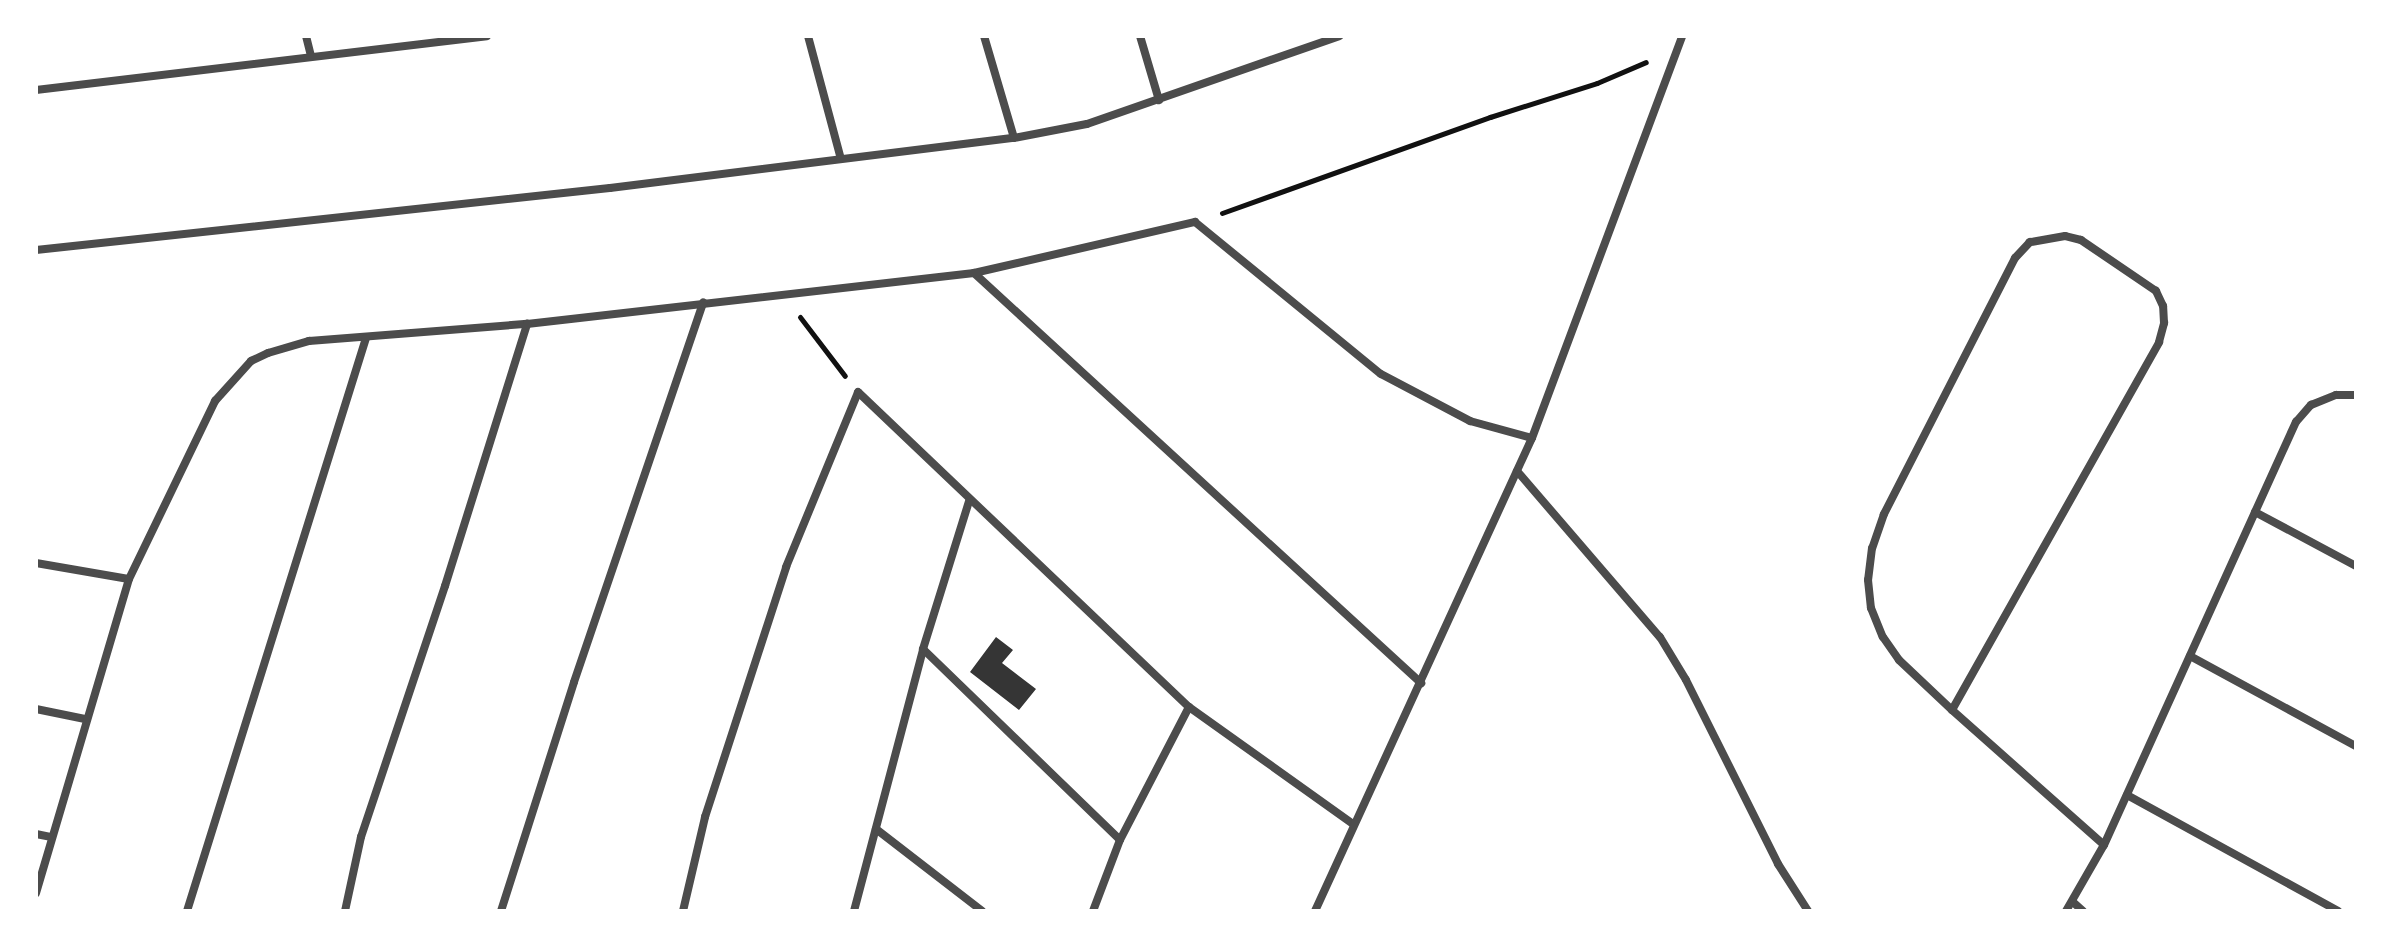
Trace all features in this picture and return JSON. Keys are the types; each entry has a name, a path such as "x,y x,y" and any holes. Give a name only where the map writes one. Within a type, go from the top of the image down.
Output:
{"street":[{"path":"306,36 311,56"},
{"path":"36,90 487,36"},
{"path":"808,36 841,159"},
{"path":"984,36 1014,138"},
{"path":"1140,36 1159,100"},
{"path":"36,250 1014,138 1087,124 1339,36"},
{"path":"1315,911 1532,438 1682,36"},
{"path":"36,893 85,719 129,579 215,401 251,361 309,341 527,324 974,273 1195,222 1381,374 1470,421 1532,438"},
{"path":"1952,710 2159,342 2163,306 2156,291 2073,238 2049,237 2030,242 2015,258 1884,514 1872,548 1868,580 1871,608 1883,637 1899,660 1952,710 2104,845"},
{"path":"974,273 1421,683"},
{"path":"501,911 574,682 703,302"},
{"path":"345,911 361,837 445,586 527,324"},
{"path":"187,911 366,338"},
{"path":"683,911 705,817 786,567 858,392 969,501 1189,707 1353,824"},
{"path":"2066,911 2074,903 2104,845 2296,422 2311,405 2336,395 2356,395"},
{"path":"1517,471 1660,637 1686,680 1778,864 1808,911"},
{"path":"854,911 923,649 969,501"},
{"path":"2255,512 2356,566"},
{"path":"36,563 129,579"},
{"path":"923,649 1120,840"},
{"path":"2190,656 2356,746"},
{"path":"1093,911 1120,840 1189,707"},
{"path":"36,709 85,719"},
{"path":"2127,795 2338,911"},
{"path":"876,829 982,911"},
{"path":"36,834 52,837"},
{"path":"2074,903 2083,911"}],"path":[{"path":"1195,222 1490,117 1597,83 1679,48"},
{"path":"782,294 858,392"}],"building":[{"path":"996,637 1013,650 1002,663 1036,689 1019,710 970,672"}]}
